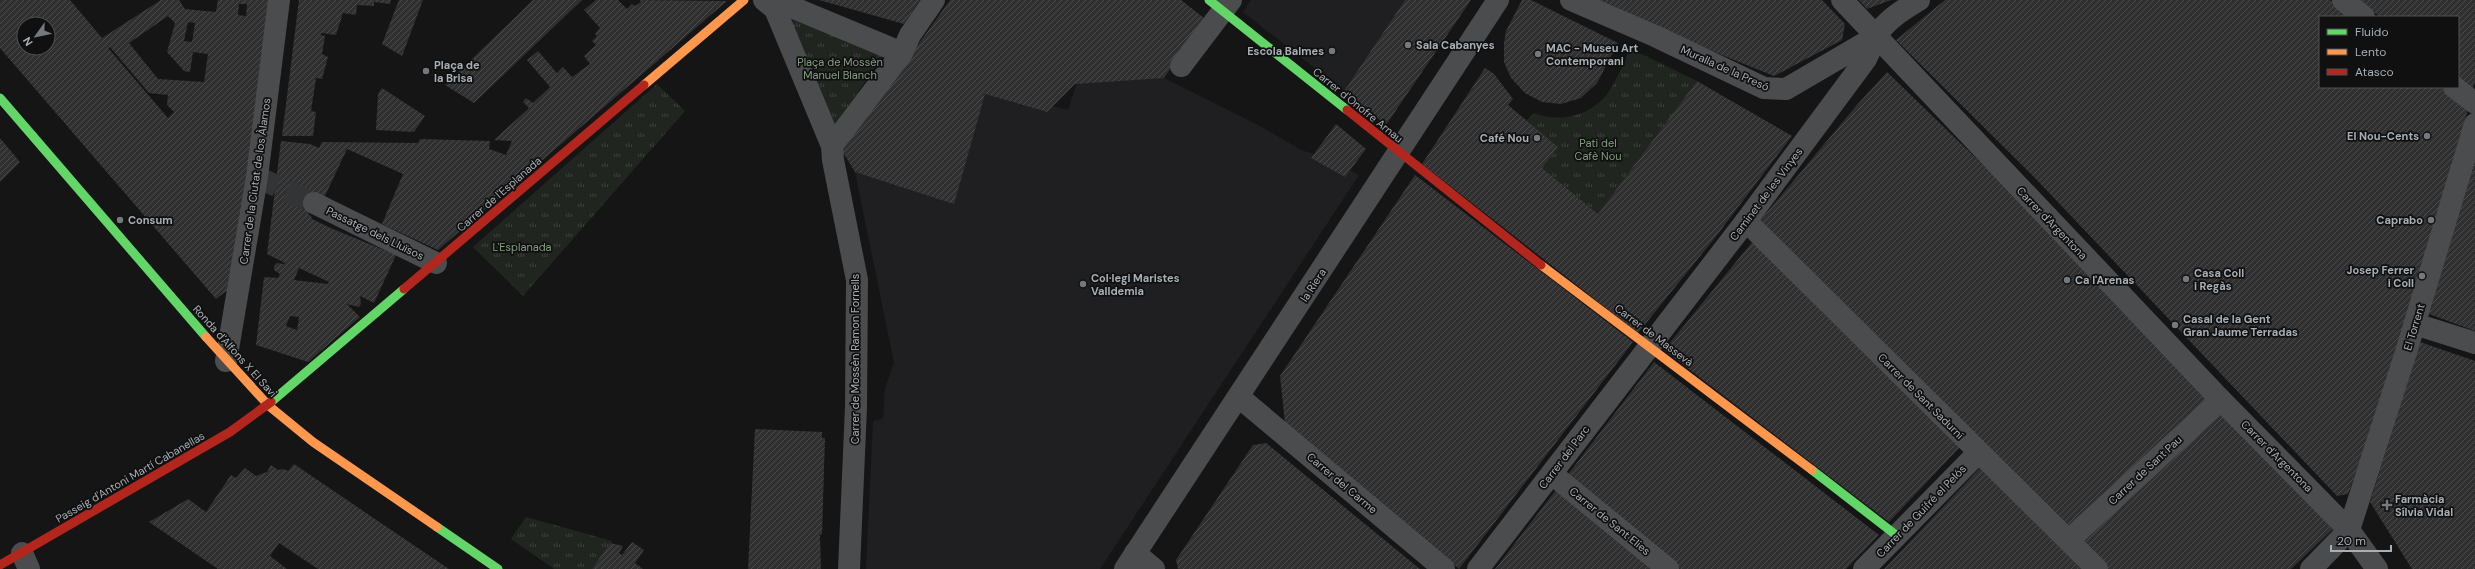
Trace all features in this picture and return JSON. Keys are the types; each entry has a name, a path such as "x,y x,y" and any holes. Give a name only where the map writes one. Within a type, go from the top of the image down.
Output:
{"street":[{"name":"Carrer de la Ciutat de los Àlamos","path":"226,361 257,177 280,0"},
{"name":"Carrer de l'Esplanada","path":"269,406 744,0"},
{"name":"Carrer de Mossèn Ramon Fornells","path":"764,0 775,9 832,146 832,160 857,280 856,407 849,569"},
{"path":"775,0 902,53"},
{"path":"832,146 902,53 910,35 934,0"},
{"name":"la Riera","path":"1130,561 1240,397 1498,0"},
{"name":"Muralla de la Presó","path":"1571,0 1655,36 1764,88 1775,90 1786,89 1875,37"},
{"name":"Carrer d'Argentona","path":"1842,0 1875,37 2221,400 2349,530 2377,569"},
{"path":"1875,37 1894,15 1920,0"},
{"path":"2343,0 2363,16"},
{"path":"1181,66 1221,4"},
{"name":"Carrer d'Onofre Arnau","path":"1221,4 1399,153"},
{"name":"Caminet de les Vinyes","path":"1649,345 1746,221 1866,59 1875,37"},
{"path":"2455,88 2475,103"},
{"name":"Ronda d'Alfons X El Savi","path":"0,98 226,361 269,406 313,442 498,569"},
{"name":"El Torrent","path":"2349,530 2415,324 2475,124"},
{"name":"Carrer de Massevà","path":"1399,153 1519,249 1649,345 1896,535"},
{"name":"Passatge dels Lluïsos","path":"314,204 436,263"},
{"name":"Carrer de Sant Sadurní","path":"1746,221 1978,453 2097,569"},
{"path":"2415,324 2475,344"},
{"name":"Carrer del Parc","path":"1478,569 1649,345"},
{"name":"Carrer del Carme","path":"1240,397 1444,569"},
{"name":"Carrer de Sant Pau","path":"2068,540 2221,400"},
{"name":"Passeig d'Antoni Martí Cabanellas","path":"0,565 25,561 269,406"},
{"name":"Carrer de Guifré el Pelós","path":"1864,569 1978,453"},
{"name":"Carrer de Sant Elies","path":"1552,474 1668,569"},
{"path":"2311,569 2349,530"},
{"path":"1130,561 1154,569"}],"shaded area":[{"name":"Escola Balmes","path":"1251,0 1405,0 1344,91 1243,12"},
{"name":"Col·legi Maristes Valldemia","path":"1093,35 1164,78 1260,126 1301,150 1321,156 1359,175 1100,569 866,569 873,421 883,419 885,388 894,363 855,172 934,194 985,94 1047,112 1049,105 1068,110"}],"green space":[{"name":"Plaça de Mossèn Manuel Blanch","path":"786,17 883,55 835,126"},
{"name":"Pati del Cafè Nou","path":"1631,49 1697,81 1598,214 1542,168 1558,147 1526,121 1534,113 1555,118 1565,117 1576,115 1595,106 1610,90"},
{"name":"L'Esplanada","path":"657,84 685,111 523,296 473,247"},
{"path":"526,517 612,541 592,569 554,569 511,539"}],"building":[{"path":"0,0 70,0 102,38 161,0 179,0 185,9 216,12 218,0 269,0 234,285 216,299 0,48","holes":["239,4 247,4 246,16 238,15","168,16 175,23 167,52 184,71 190,72 193,52 208,54 204,82 158,79 129,43","188,22 195,23 192,42 184,41","110,47 149,93 168,95 167,105 174,112 168,118 108,48"]},
{"path":"299,0 391,0 390,4 374,2 374,6 357,5 356,15 343,13 336,35 321,33 321,35 325,36 322,54 328,57 322,79 316,78 311,111 316,112 313,136 282,136"},
{"path":"399,0 423,0 402,56 382,44"},
{"path":"533,0 582,0 474,103 445,85"},
{"path":"596,0 618,0 627,9 632,4 635,6 641,2 640,0 727,1 438,250 382,224 403,174 347,149 324,198 319,194 308,214 312,219 333,229 396,255 374,303 360,296 361,304 359,307 347,304 360,317 308,362 256,345 264,277 278,278 280,274 274,270 274,266 277,263 285,263 267,254 281,141 310,144 319,148 322,142 418,143 420,139 490,141 489,149 506,155 512,141 494,140 529,108 523,102 526,98 533,103 550,87 527,60 538,51 557,73 563,67 572,77 590,64 584,56 596,45 592,41 597,36 595,34 600,28 584,10","holes":["299,268 329,282 328,284 294,280","290,316 299,317 297,330 286,326"]},
{"path":"819,0 920,0 904,24"},
{"path":"950,0 1181,0 1204,18 1164,78 1075,84 1047,112 985,94 954,204 855,172 842,151"},
{"name":"Sala Cabanyes","path":"1405,0 1471,0 1386,125 1344,91"},
{"path":"1522,0 1531,0 1618,43 1597,83 1581,98 1561,104 1542,102 1525,93 1511,78 1504,62 1504,43 1506,31"},
{"path":"1585,0 1822,0 1845,24 1842,40 1774,76"},
{"path":"1859,0 1891,0 1867,9"},
{"path":"1945,0 2330,0 2351,16 2319,16 2319,88 2441,88 2468,109 2425,263 2370,436 2348,494 2337,496 2035,178 1896,40"},
{"path":"2359,0 2475,0 2475,81 2473,90 2459,79 2459,16 2379,16"},
{"path":"1485,68 1494,74 1513,99 1508,105 1558,147 1542,168 1598,214 1697,81 1792,136 1714,239 1638,333 1422,164"},
{"path":"1887,72 2015,196 2212,402 2068,531 1758,223 1857,105"},
{"path":"382,88 425,116 414,132 376,130 378,94"},
{"path":"1336,124 1366,149 1345,177 1311,158"},
{"path":"0,138 20,162 0,182"},
{"path":"2475,162 2475,331 2429,314"},
{"path":"1415,175 1633,342 1459,569 1285,423 1280,376"},
{"path":"1753,241 1960,447 1889,522 1664,350"},
{"path":"2420,342 2475,361 2475,569 2412,569 2370,502"},
{"path":"1654,362 1879,535 1846,569 1680,569 1566,477"},
{"path":"2221,413 2333,529 2291,569 2106,569 2078,540"},
{"path":"755,429 822,432 822,438 825,438 822,534 820,535 821,569 748,569"},
{"path":"1266,443 1420,569 1178,569 1176,560 1253,445"},
{"path":"294,464 449,569 318,569 279,543 270,556 287,569 218,569 149,522 188,499 206,512 231,475 236,478 245,468 256,476 267,472 271,465 278,470 284,469 288,471"},
{"path":"1981,467 2082,569 1884,569"},
{"path":"1556,490 1655,569 1495,569"},
{"path":"632,542 644,550 635,563 643,569 592,569 610,543 623,546 619,553 622,555"}],"tunnel":[{"path":"257,177 314,203"}],"traffic: fast":[{"path":"1209,0 1347,110"},
{"path":"0,98 206,337"},
{"path":"271,402 404,289"},
{"path":"1812,470 1896,535"},
{"path":"437,527 498,569"}],"traffic: slow":[{"path":"644,85 744,0"},
{"path":"1541,265 1812,470"},
{"path":"206,337 269,406 313,442 437,527"}],"traffic: jam":[{"path":"404,289 644,85"},
{"path":"1347,110 1541,265"},
{"path":"0,565 230,432 271,402"}],"place":[{"name":"Sala Cabanyes","path":"1408,45"},
{"name":"Escola Balmes","path":"1332,51"},
{"name":"MAC - Museu Art Contemporani","path":"1538,54"},
{"name":"Plaça de la Brisa","path":"426,71"},
{"name":"El Nou-Cents","path":"2427,136"},
{"name":"Café Nou","path":"1537,138"},
{"name":"Consum","path":"120,220"},
{"name":"Caprabo","path":"2431,220"},
{"name":"Josep Ferrer i Coll","path":"2422,276"},
{"name":"Casa Coll i Regàs","path":"2186,279"},
{"name":"Ca l'Arenas","path":"2067,280"},
{"name":"Col·legi Maristes Valldemia","path":"1083,284"},
{"name":"Casal de la Gent Gran Jaume Terradas","path":"2175,325"},
{"name":"Farmàcia Sílvia Vidal","path":"2387,505"}]}
